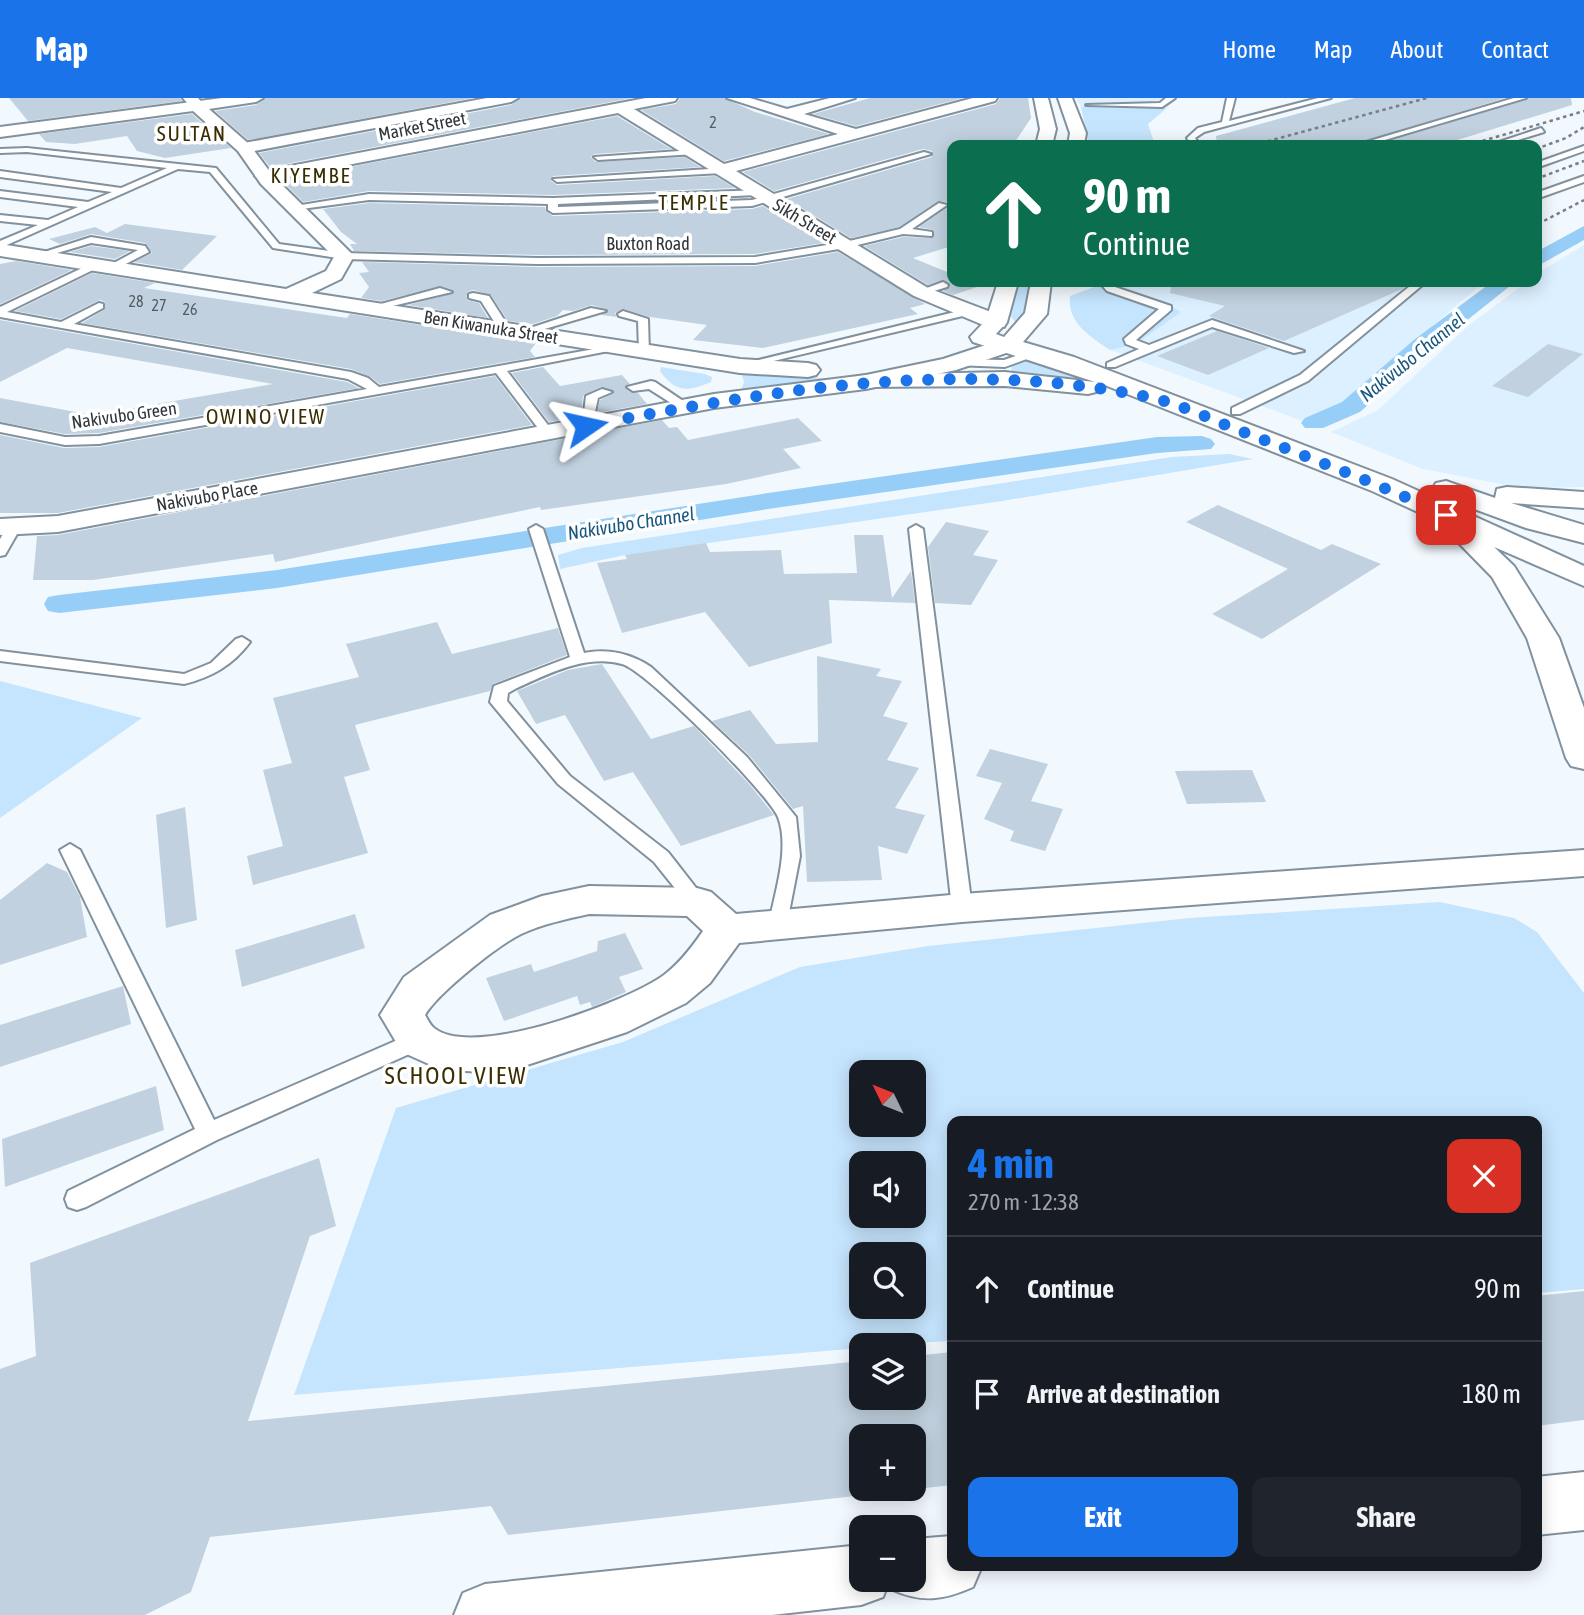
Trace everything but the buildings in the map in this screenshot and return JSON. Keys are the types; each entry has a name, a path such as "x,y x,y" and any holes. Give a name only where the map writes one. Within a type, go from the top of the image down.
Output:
{"main road":[{"path":"0,132 194,103 256,98"},
{"path":"244,148 511,98"},
{"name":"Market Street","path":"264,176 670,98"},
{"path":"733,98 855,134"},
{"path":"786,114 848,98"},
{"path":"722,170 990,98"},
{"path":"1041,98 1048,129 1045,140"},
{"path":"1066,102 1078,133 1076,140"},
{"path":"194,103 244,148 264,176 344,256 334,275 287,296"},
{"name":"Sikh Street","path":"621,108 921,292 967,312 990,329 1015,355"},
{"name":"Ben Kiwanuka Street","path":"0,250 740,366 776,369 861,369 909,361 990,329"},
{"path":"990,329 1006,287"},
{"path":"1015,355 1036,314 1040,287"},
{"path":"1038,306 1064,341 1111,365 1236,411 1382,475 1584,577"},
{"path":"866,382 1015,355 1064,341"},
{"path":"1015,355 1066,383 1155,398"},
{"path":"866,382 955,362 1015,355 1155,398 1382,475 1584,534"},
{"path":"701,360 725,368 730,376 724,390 714,401"},
{"name":"Nakivubo Place","path":"7,527 58,524 714,401 866,382"},
{"path":"1382,475 1532,499 1584,500"},
{"path":"1382,475 1465,535 1504,572 1543,638 1579,746"},
{"path":"1579,746 1584,701"},
{"path":"712,915 693,976 671,992 626,1015 539,1046 466,1057 417,1041 406,1029 402,1015 419,988 504,925 542,910 589,900 779,923 1584,863"},
{"path":"1542,1505 1584,1501"},
{"path":"926,1568 947,1566"},
{"path":"485,1615 673,1605 849,1577"}],"lane":[{"path":"1066,102 1162,105 1171,98"},
{"path":"1225,121 1231,98"},
{"path":"1192,140 1195,133 1225,121 1327,98"},
{"path":"1377,140 1522,98"},
{"path":"1510,140 1541,130"},
{"path":"1542,164 1584,148"},
{"name":"Buxton Road","path":"0,150 216,172 276,246 344,256 537,261 755,260 845,245 903,231 942,205"},
{"path":"598,157 693,152"},
{"path":"294,207 369,197 552,201 764,195 928,154"},
{"path":"0,245 176,166"},
{"path":"558,178 722,170"},
{"path":"0,174 121,190"},
{"path":"1542,194 1584,179"},
{"path":"2,191 88,205"},
{"path":"552,201 553,210 752,203 764,195"},
{"path":"0,218 48,223"},
{"path":"903,231 929,234"},
{"path":"0,313 144,252 142,248 91,240 37,256"},
{"path":"921,292 943,285"},
{"path":"1109,287 1167,308 1130,339 1130,342 1149,349"},
{"path":"1236,411 1304,378 1415,287"},
{"path":"371,308 440,291 447,292"},
{"path":"472,296 485,298 514,331 591,311 601,311"},
{"path":"63,325 99,306"},
{"path":"740,366 967,312"},
{"path":"0,313 351,376 364,381 377,391"},
{"path":"623,314 643,319 634,349"},
{"path":"1111,365 1212,323 1298,351"},
{"name":"Nakivubo Green","path":"0,428 65,441 99,440 634,349"},
{"path":"501,370 548,433"},
{"path":"633,387 651,385 686,407"},
{"path":"586,426 592,396 607,392"},
{"path":"0,552 7,527"},
{"path":"536,529 579,661"},
{"path":"916,529 962,908"},
{"path":"0,656 184,679 207,673 230,658 242,642"},
{"path":"712,915 661,857 564,780 498,702 500,690 597,656 634,663 683,704 768,788 787,816 790,850 779,923"},
{"path":"70,850 209,1133"},
{"path":"77,1199 209,1133 417,1041"}],"shaded area":[{"path":"1076,98 1178,98 1167,108 1081,107"},
{"path":"1081,107 1167,108 1148,124 1153,140 1088,140"},
{"path":"1584,245 1584,487 1522,488 1423,469 1331,432 1378,410 1469,325 1520,287 1542,287 1543,270"},
{"path":"1016,287 1031,287 1023,315 1016,323 1009,314"},
{"path":"1094,287 1118,287 1163,301 1181,312 1136,344 1110,350 1081,328 1072,314 1070,296"},
{"path":"1115,287 1478,287 1342,403 1305,422 1110,350 1136,344 1180,312"},
{"path":"1035,356 1100,381 1012,373 1011,365"},
{"path":"661,367 705,374 712,377 711,382 689,389 677,387 660,371"},
{"path":"741,372 834,379 740,394 744,382"},
{"path":"1229,454 1253,459 1002,501 625,555 560,569 558,555 582,548 1172,457"},
{"path":"0,681 142,718 0,818"},
{"path":"1440,902 1514,918 1537,932 1584,993 1584,1289 1542,1293 1542,1116 947,1116 947,1341 926,1342 926,1333 849,1333 849,1349 294,1395 396,1108 623,1042 800,967 928,946 1190,918"}],"waterway":[{"name":"Nakivubo Channel","path":"1542,257 1584,232"},
{"name":"Nakivubo Channel","path":"1314,423 1351,407 1423,344 1498,287"},
{"name":"Nakivubo Channel","path":"59,604 277,579 833,491 1157,445 1202,444"}],"railway":[{"path":"1272,140 1427,98"},
{"path":"1486,140 1584,111"},
{"path":"1542,147 1566,138 1584,127"},
{"path":"1542,177 1584,161"},
{"path":"1542,222 1584,200"}],"district":[{"name":"SULTAN","path":"192,133"},
{"name":"KIYEMBE","path":"311,175"},
{"name":"TEMPLE","path":"694,202"},
{"name":"OWINO VIEW","path":"266,416"},
{"name":"SCHOOL VIEW","path":"456,1075"}],"route":[{"path":"586,426 714,401 866,382 967,378 1066,383 1155,398 1382,485 1446,515"}]}
